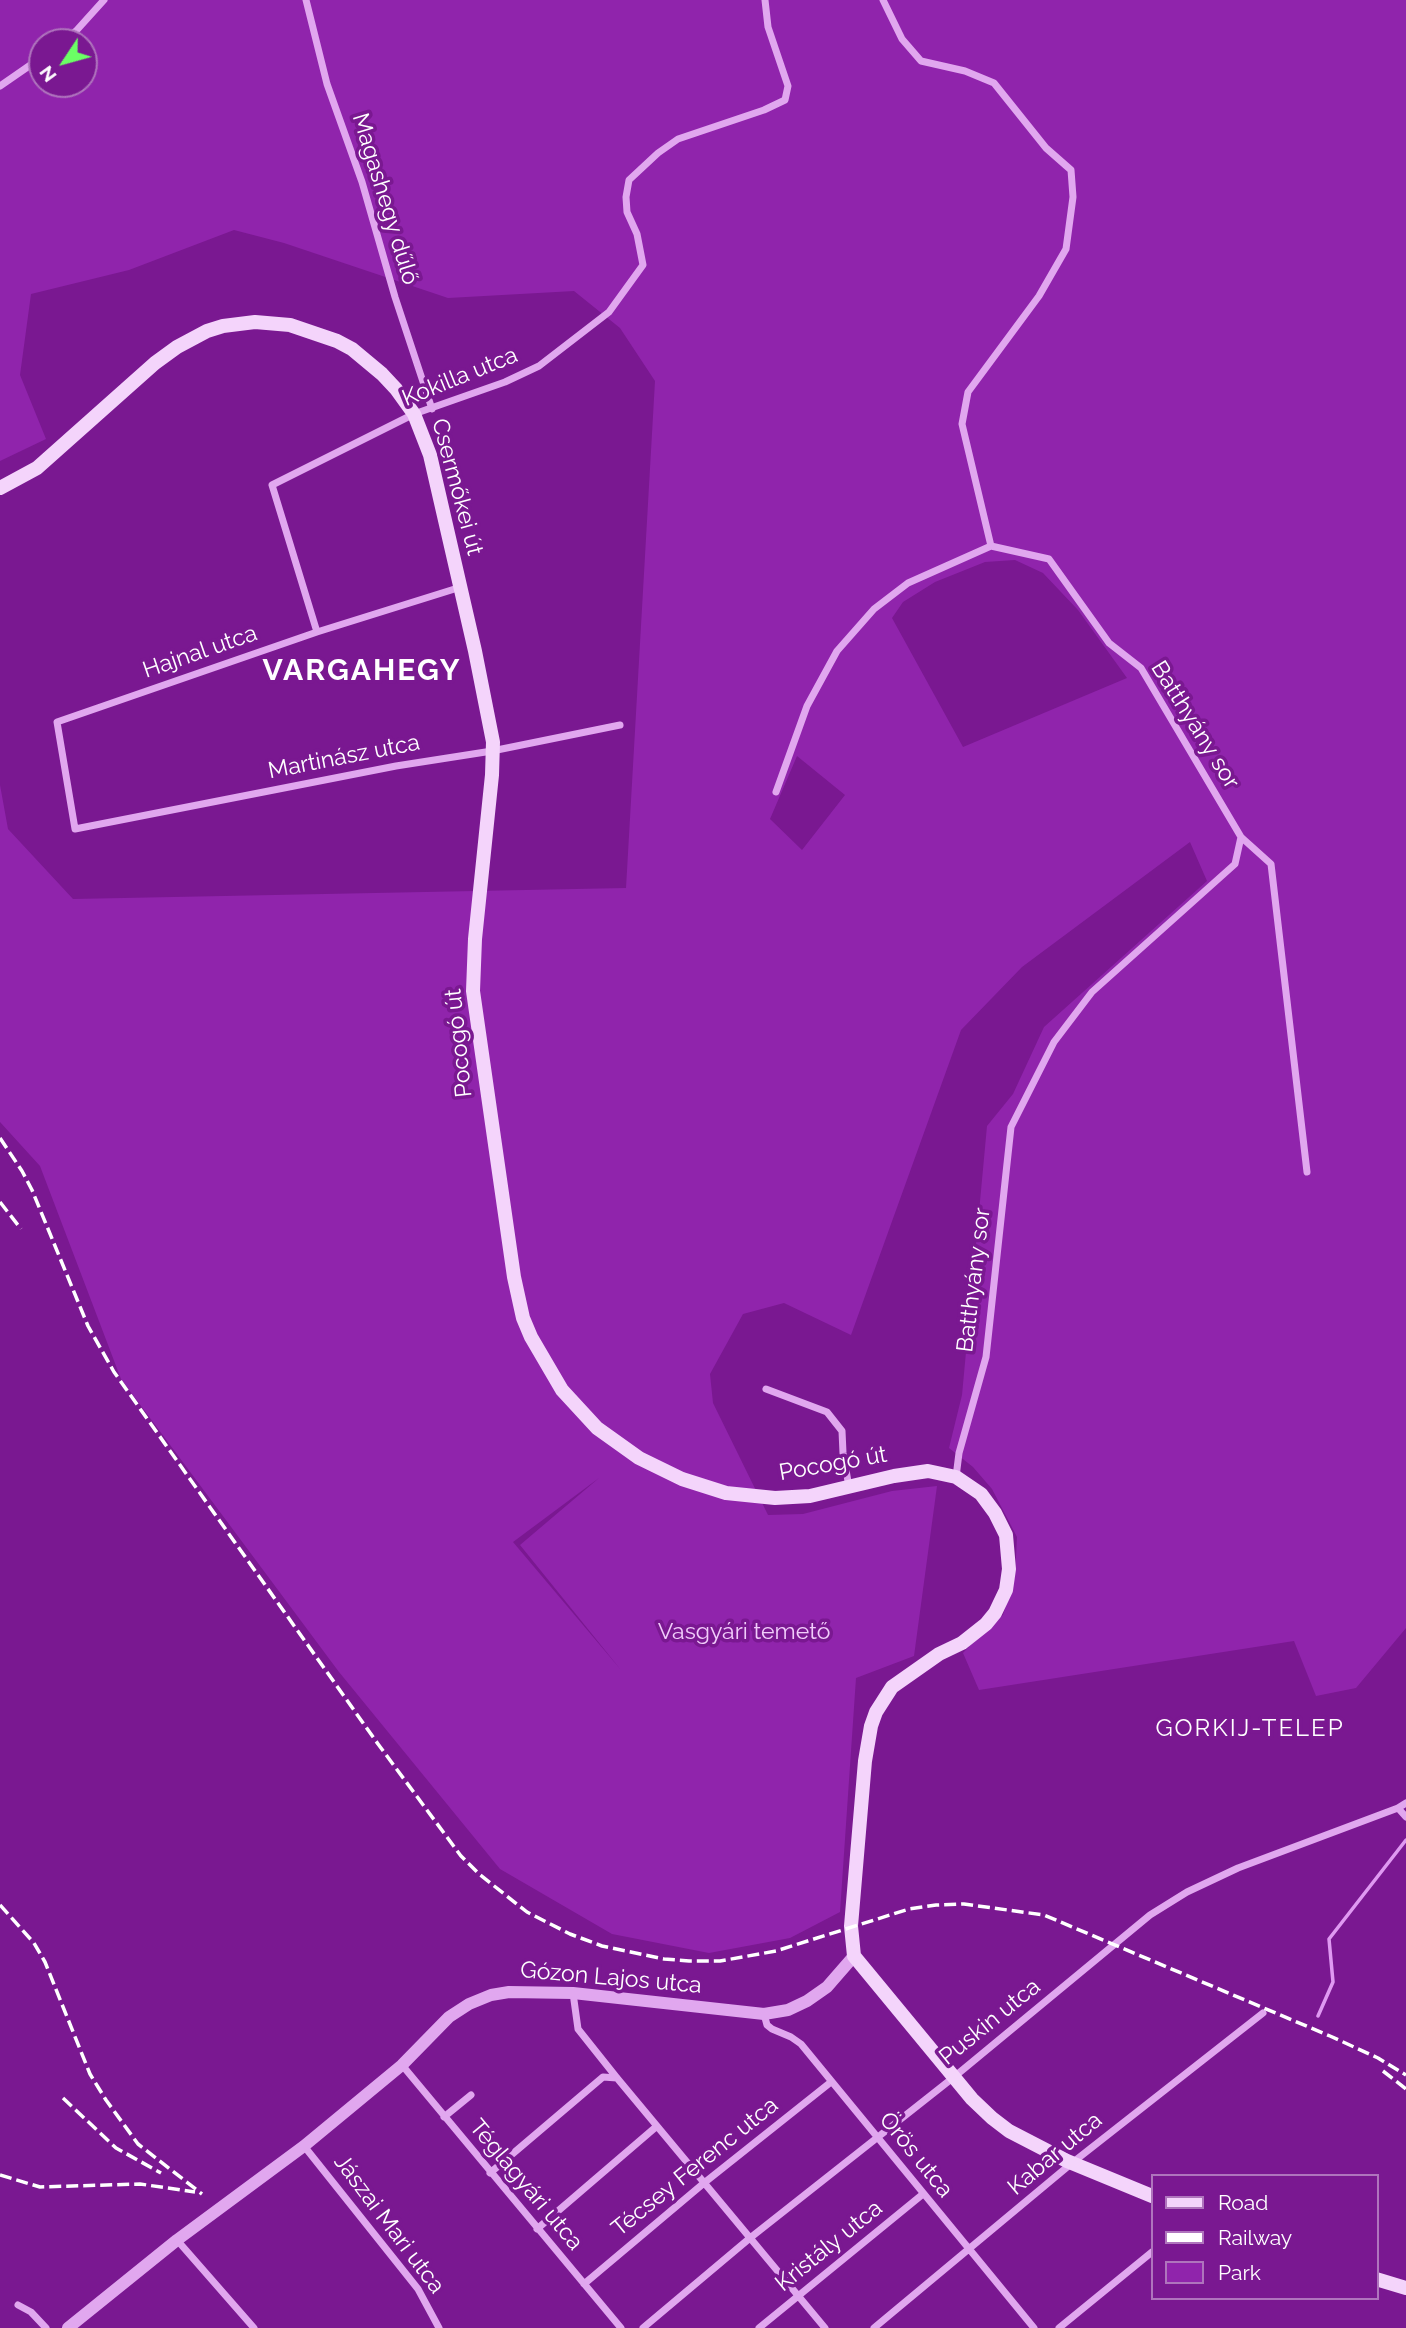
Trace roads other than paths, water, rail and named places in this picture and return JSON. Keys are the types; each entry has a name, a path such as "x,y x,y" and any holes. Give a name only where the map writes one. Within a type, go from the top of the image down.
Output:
{"main road":[{"name":"Csermőkei út","path":"0,488 37,468 155,363 207,331 230,325 255,323 290,325 352,349 382,374 414,414 430,455 461,587 487,713 492,751 483,861"},
{"name":"Pocogó út","path":"483,861 475,939 474,991 477,1029 514,1276 523,1318 541,1356 562,1390 591,1422 639,1458 660,1470 726,1493 757,1497 810,1496 928,1471 956,1478 981,1494 1001,1524 1008,1548 1009,1569 1006,1590 995,1613 962,1643 902,1678 892,1687 876,1712 865,1761 851,1926 854,1956"},
{"path":"854,1956 972,2099 1009,2132 1072,2163 1150,2195"},
{"path":"1378,2280 1406,2288"}],"street":[{"path":"80,28 104,0"},
{"name":"Magashegy dűlő","path":"306,0 327,83 362,182 432,409"},
{"name":"Kokilla utca","path":"317,632 272,485 414,414 505,382 539,366 609,312 643,265 637,234 627,212 629,180 678,139 764,110 785,100 788,86 768,27 765,0"},
{"path":"776,792 807,706 844,642 874,609 908,583 992,546 962,424 968,392 1040,296 1066,249 1073,197 1071,170 1046,148 994,83 965,71 921,61 902,39 883,0"},
{"path":"0,86 28,67"},
{"name":"Batthyány sor","path":"992,546 1049,559 1109,643 1141,668 1241,837 1271,864 1307,1172"},
{"name":"Hajnal utca","path":"75,829 57,722 317,632 461,587"},
{"name":"Martinász utca","path":"75,829 620,725"},
{"name":"Batthyány sor","path":"956,1478 959,1453 985,1357 1011,1127 1055,1042 1092,992 1235,864 1241,837"},
{"path":"766,1389 827,1412 842,1431 849,1488"},
{"name":"Puskin utca","path":"643,2328 750,2238 954,2077 1150,1915 1187,1892 1238,1868 1406,1803"},
{"path":"1398,1808 1406,1817"},
{"name":"Gózon Lajos utca","path":"68,2328 177,2240 304,2146 402,2065 449,2017 480,1999 509,1992 573,1993 764,2014 789,2010 807,2001 827,1987 854,1956"},
{"path":"573,1993 578,2029 825,2328"},
{"name":"Kabar utca","path":"874,2328 1072,2163 1263,2013"},
{"name":"Örös utca","path":"764,2014 767,2025 801,2044 1034,2328"},
{"name":"Téglagyári utca","path":"402,2065 621,2328"},
{"path":"490,2173 603,2077 617,2078"},
{"name":"Técsey Ferenc utca","path":"583,2284 831,2082"},
{"path":"444,2117 471,2095"},
{"path":"537,2229 657,2126"},
{"name":"Jászai Mari utca","path":"304,2146 418,2289 439,2328"},
{"name":"Kristály utca","path":"759,2328 923,2194"},
{"path":"177,2240 254,2328"},
{"path":"1059,2328 1150,2254"},
{"path":"18,2305 32,2312 46,2328"}],"waterway":[{"path":"1318,2016 1333,1982 1329,1939 1406,1840"}],"railway":[{"path":"0,1138 32,1190 88,1326 114,1372 378,1744 461,1856 527,1912 570,1934 602,1946 664,1959 689,1961 720,1961 776,1951 909,1909 936,1905 964,1904 1044,1915 1330,2036 1378,2058 1406,2075"},
{"path":"0,1202 21,1229"},
{"path":"0,1905 34,1943 45,1962 90,2074 106,2100 138,2144 202,2194"},
{"path":"1383,2071 1406,2089"},
{"path":"63,2098 116,2148 161,2173"},
{"path":"0,2175 40,2187 140,2184 195,2192"}],"district":[{"name":"VARGAHEGY","path":"362,671"},
{"name":"GORKIJ-TELEP","path":"1250,1729"}],"park label":[{"name":"Vasgyári temető","path":"744,1632"}]}
